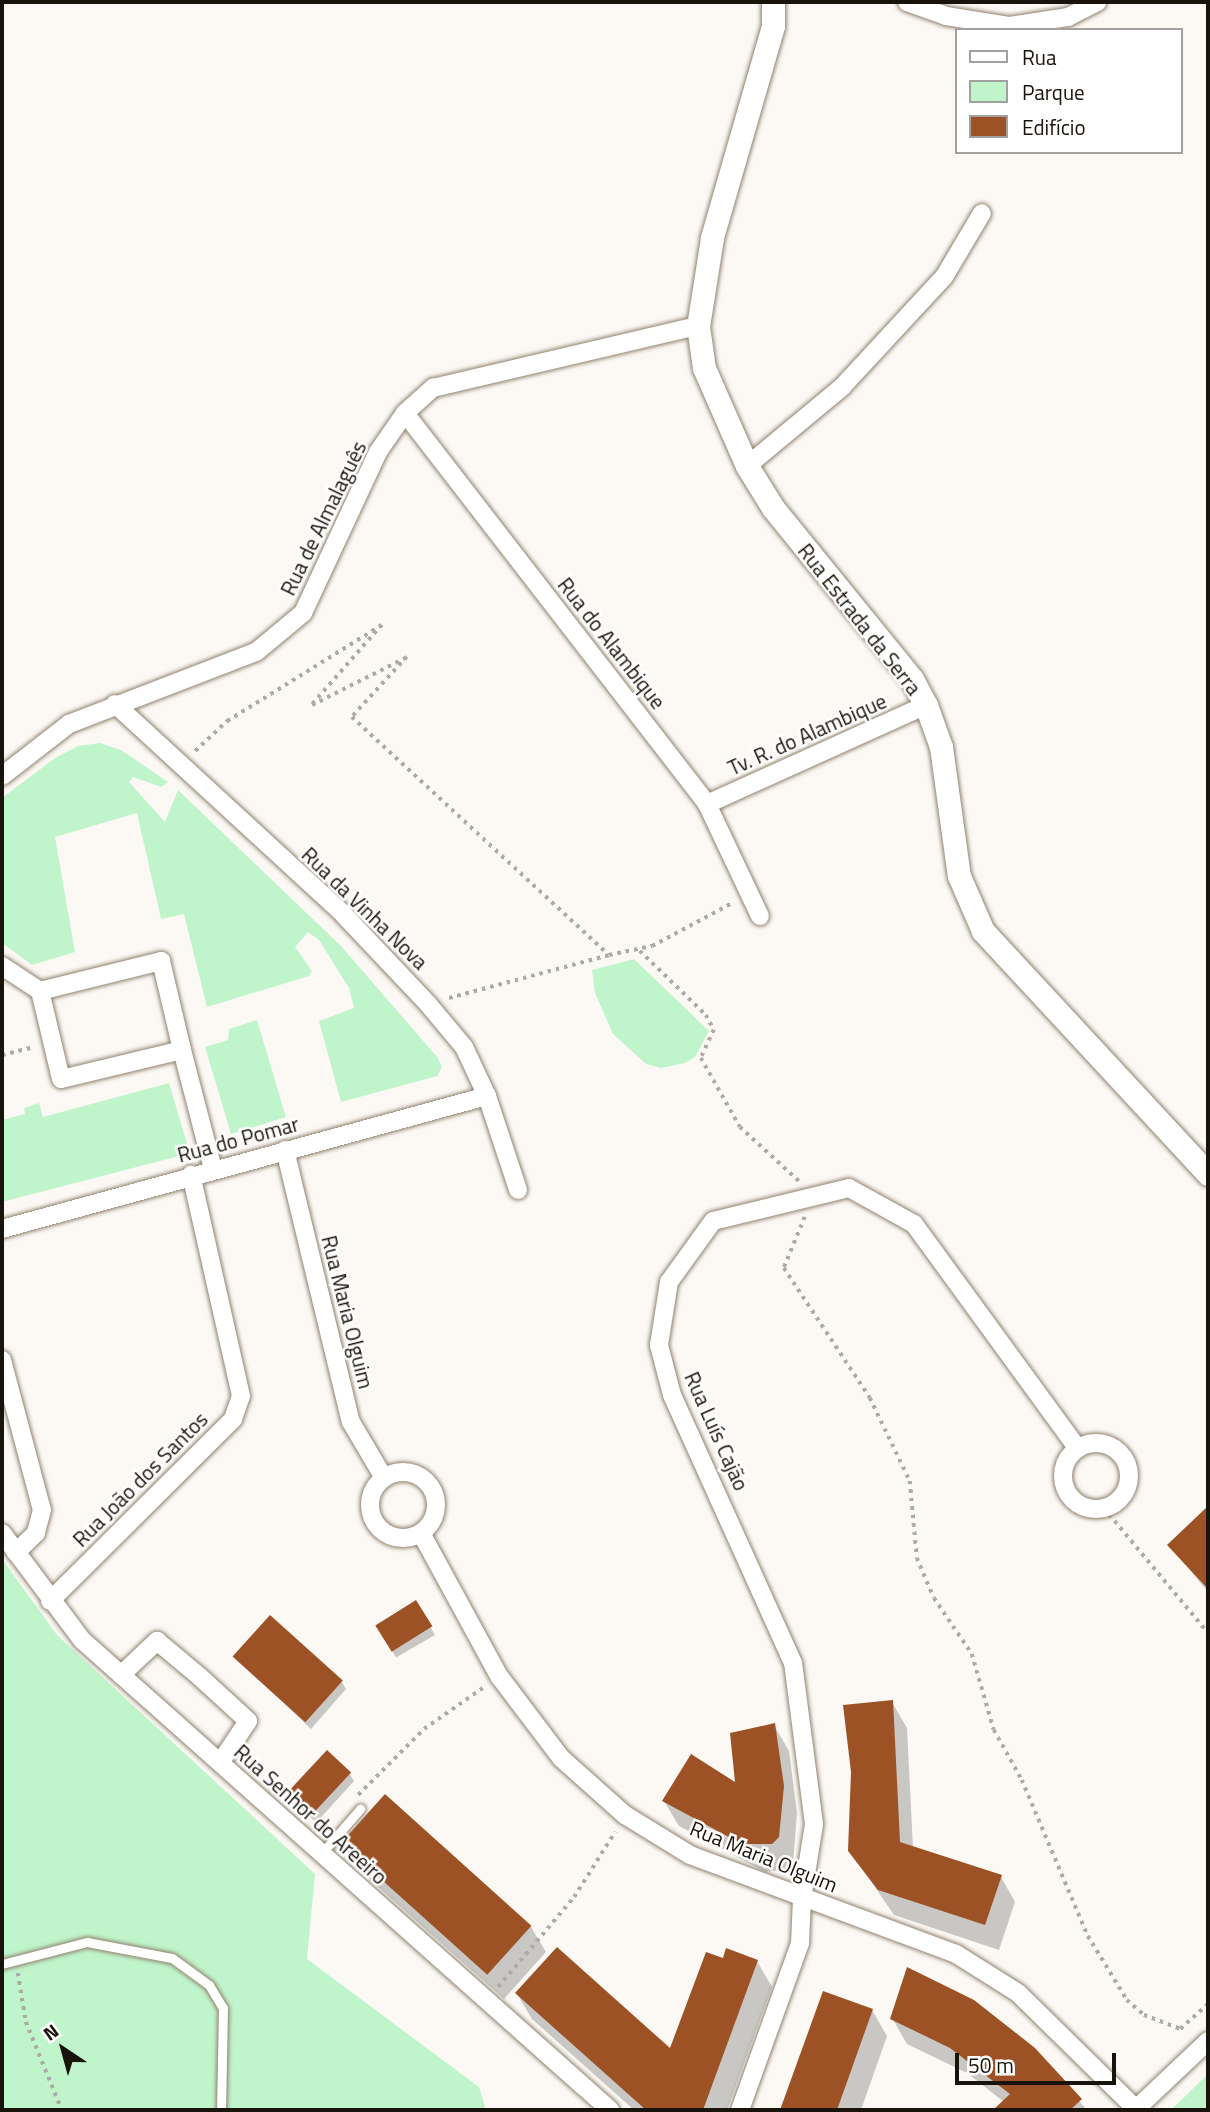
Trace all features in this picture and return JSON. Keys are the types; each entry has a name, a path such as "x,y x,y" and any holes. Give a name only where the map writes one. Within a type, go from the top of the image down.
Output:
{"street":[{"name":"Rua Estrada da Serra","path":"774,2 773,26 712,238 698,326 704,368 747,466 772,508 912,679 926,705 941,747 959,876 983,931 1208,1174"},
{"path":"907,2 946,16 1010,26 1068,17 1097,2"},
{"path":"747,466 851,377 944,277 982,213"},
{"name":"Rua de Almalaguês","path":"2,776 69,724 115,704 256,652 303,612 377,452 405,413 433,388 698,326"},
{"name":"Rua do Alambique","path":"405,413 707,804 760,916"},
{"name":"Rua da Vinha Nova","path":"115,704 343,915 428,1004 464,1047 487,1096 518,1190"},
{"name":"Tv. R. do Alambique","path":"707,804 926,705"},
{"path":"40,991 161,961 213,1169"},
{"path":"2,966 40,991 61,1079 182,1050"},
{"name":"Rua do Pomar","path":"2,1229 487,1096"},
{"name":"Rua Maria Olguim","path":"285,1150 351,1422 384,1478"},
{"name":"Rua João dos Santos","path":"50,1601 233,1419 241,1396 191,1175"},
{"name":"Rua Luís Cajão","path":"740,2110 800,1943 802,1899 814,1824 793,1663 672,1395 659,1345 669,1282 713,1221 849,1188 914,1224 1078,1448"},
{"path":"2,1360 42,1510 36,1532 16,1552"},
{"path":"1102,1443 1115,1448 1129,1469 1124,1494 1104,1508 1078,1504 1064,1483 1064,1470 1078,1448 1102,1443"},
{"path":"409,1472 430,1486 436,1511 421,1532 396,1538 375,1524 370,1499 384,1478 409,1472"},
{"name":"Rua Maria Olguim","path":"421,1532 499,1676 561,1758 625,1815 690,1855 802,1899 886,1925 956,1954 1018,1993 1135,2110"},
{"name":"Rua Senhor do Areeiro","path":"2,1533 50,1601 82,1640 485,2002 610,2110"},
{"path":"121,1675 157,1641 200,1677 248,1721 220,1763"},
{"path":"1135,2110 1208,2041"}],"lane":[{"path":"321,1854 360,1809"},
{"path":"2,1964 16,1958 87,1942 172,1958 209,1985 223,2008 221,2110"}],"path":[{"path":"181,765 228,721 382,625 312,705 407,657 352,717 609,955"},
{"path":"428,1004 609,955 640,951 750,894"},
{"path":"640,951 706,1015 714,1030 701,1058 740,1127 813,1197 784,1268 870,1398 910,1480 917,1558 934,1598 972,1654 995,1730 1022,1780 1068,1898 1127,2000 1144,2015 1180,2028 1208,2004"},
{"path":"2,1055 52,1042"},
{"path":"1104,1508 1208,1633"},
{"path":"349,1805 424,1729 499,1676"},
{"path":"485,2002 573,1897 625,1815"},
{"path":"16,1958 26,2022 62,2110"}],"green space":[{"path":"100,743 121,750 168,782 161,787 133,777 129,782 165,822 178,790 341,946 438,1058 442,1067 437,1076 341,1102 319,1021 354,1008 349,988 319,940 308,932 295,947 312,971 309,976 207,1007 184,914 161,919 137,813 55,837 75,952 32,965 2,943 2,798 55,758 78,746"},
{"path":"634,959 709,1031 695,1057 685,1063 661,1068 646,1064 613,1034 595,993 592,970"},
{"path":"257,1020 286,1117 231,1134 205,1047 228,1040 229,1029"},
{"path":"169,1083 188,1147 183,1155 2,1202 2,1120 25,1114 24,1108 39,1103 43,1117"},
{"path":"2,1559 57,1635 315,1874 307,1959 479,2087 486,2110 2,2110"},
{"path":"1208,2074 1208,2110 1171,2110"}],"building":[{"path":"1208,1506 1208,1589 1167,1545"},
{"path":"416,1600 432,1626 392,1652 375,1625"},
{"path":"270,1615 343,1681 305,1722 233,1657"},
{"path":"893,1700 900,1842 1002,1875 985,1925 878,1890 848,1851 851,1772 843,1705"},
{"path":"775,1723 784,1786 779,1837 772,1844 742,1844 662,1801 691,1754 735,1782 730,1733"},
{"path":"327,1750 351,1773 310,1816 286,1794"},
{"path":"385,1794 531,1926 487,1975 341,1843"},
{"path":"557,1947 670,2048 706,1952 723,1958 726,1948 758,1960 703,2110 646,2110 515,1993"},
{"path":"907,1967 974,2000 1035,2048 1082,2099 1070,2110 993,2110 1010,2094 950,2048 890,2019"},
{"path":"823,1991 873,2009 837,2110 780,2110"}]}
